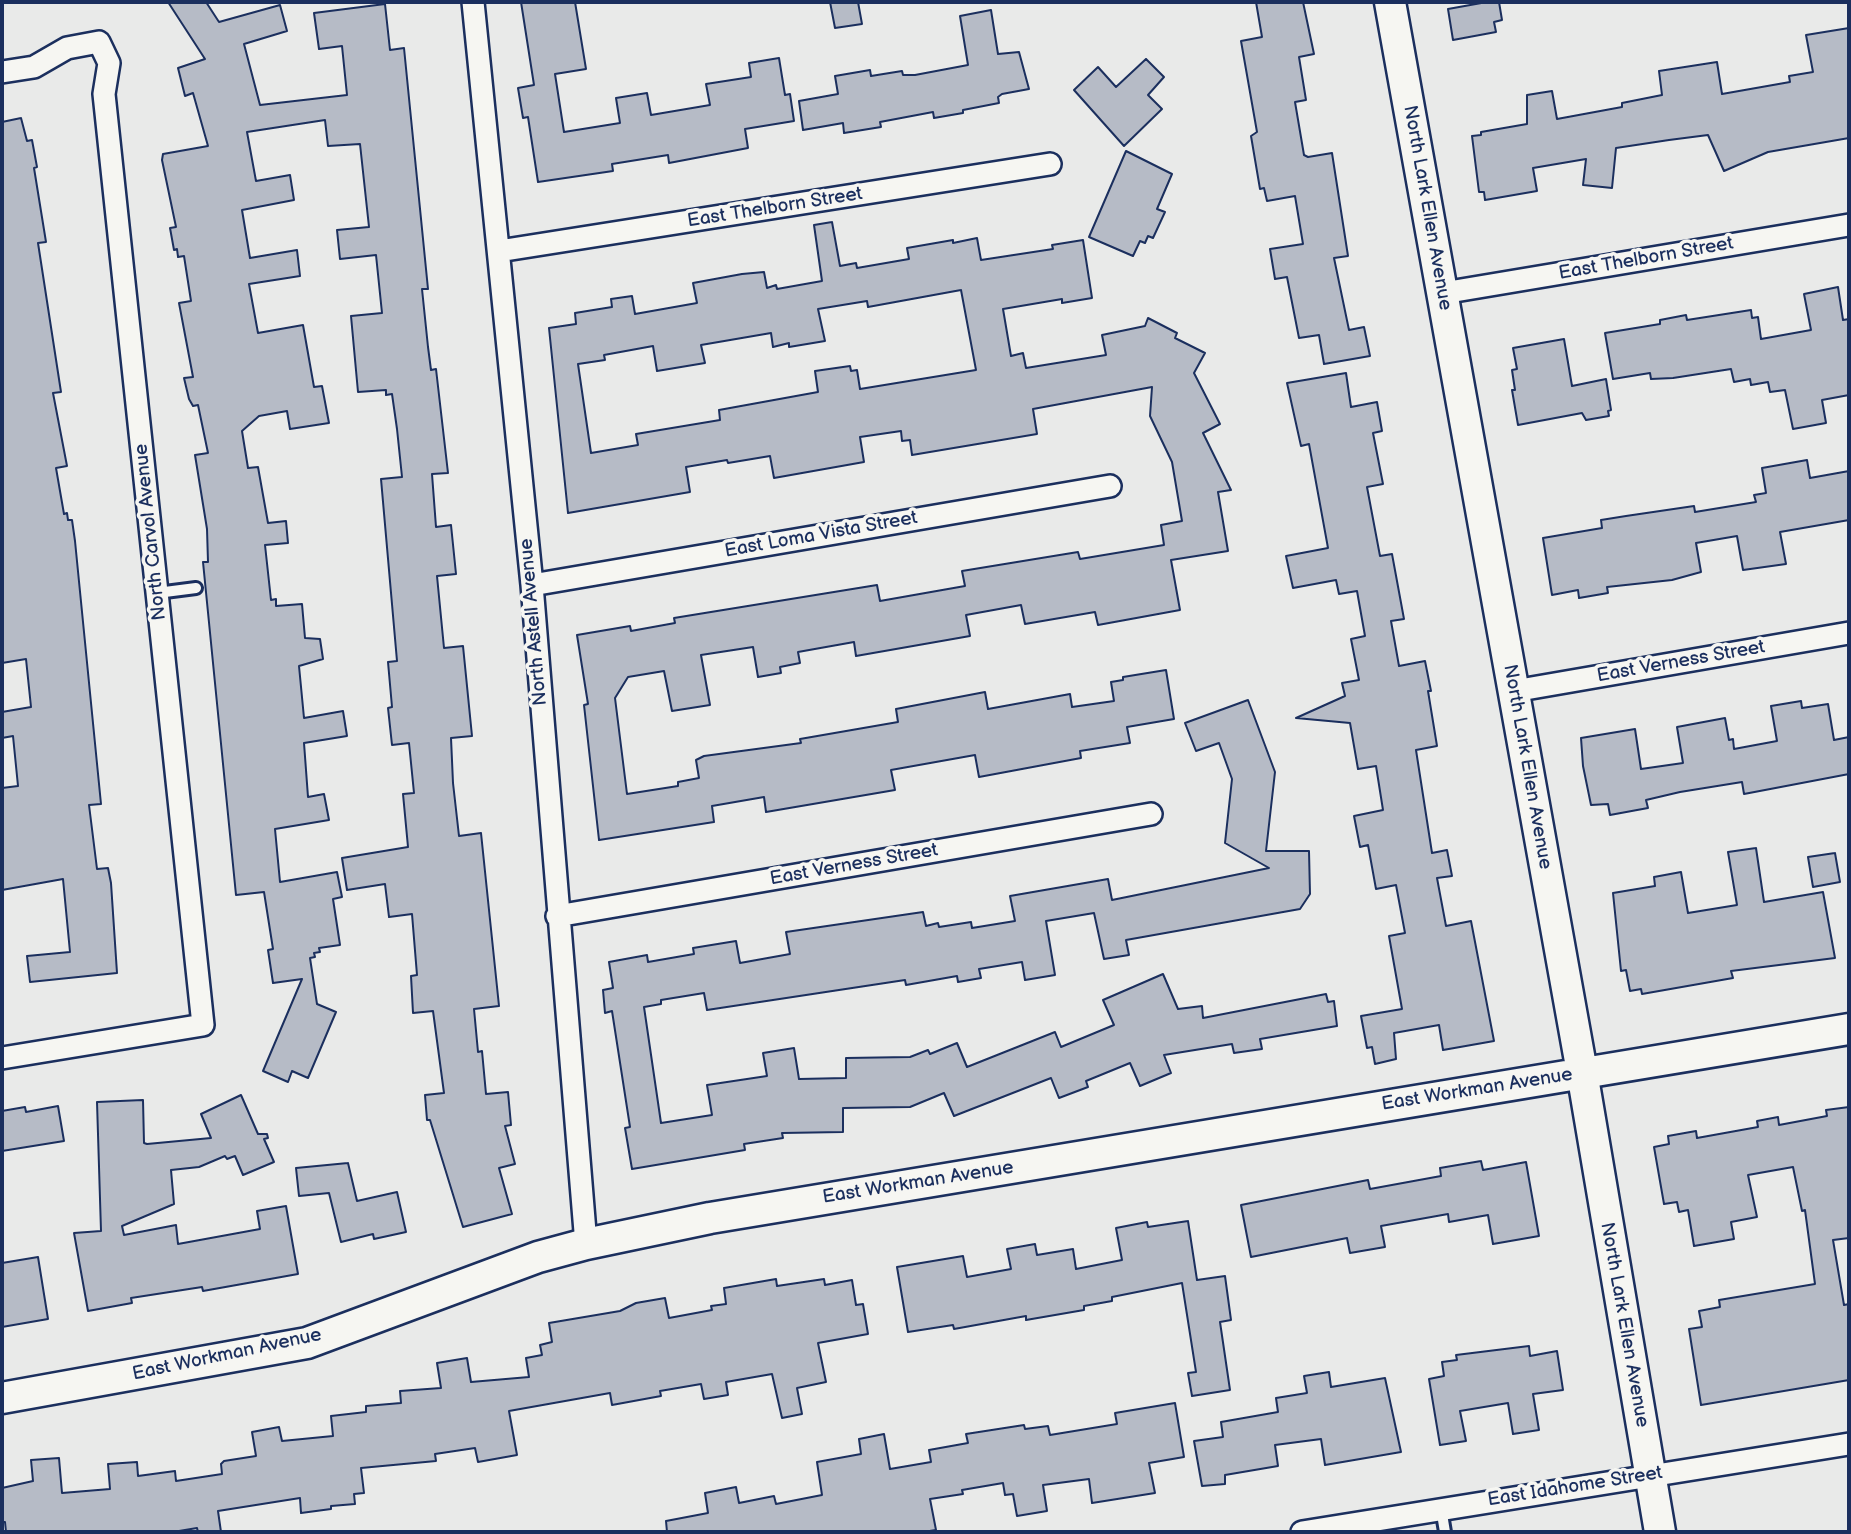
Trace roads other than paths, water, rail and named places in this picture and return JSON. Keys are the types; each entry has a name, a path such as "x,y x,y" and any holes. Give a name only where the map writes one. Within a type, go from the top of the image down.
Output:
{"street":[{"name":"North Astell Avenue","path":"473,2 532,584 557,916 586,1244"},
{"name":"North Lark Ellen Avenue","path":"1390,2 1514,691 1660,1532"},
{"name":"North Carvol Avenue","path":"2,72 34,67 67,48 99,42 109,63 104,94 203,1025 2,1058"},
{"name":"East Thelborn Street","path":"499,251 1050,164"},
{"name":"East Thelborn Street","path":"1443,293 1849,225"},
{"name":"East Loma Vista Street","path":"532,584 1110,486"},
{"name":"East Verness Street","path":"1514,691 1849,633"},
{"name":"East Verness Street","path":"557,916 1151,814"},
{"name":"East Workman Avenue","path":"2,1398 307,1343 538,1257 710,1218 1849,1029"},
{"name":"East Idahome Street","path":"1302,1532 1849,1444"}],"lane":[{"path":"157,593 196,588"},
{"path":"1441,1508 1445,1532"}]}
